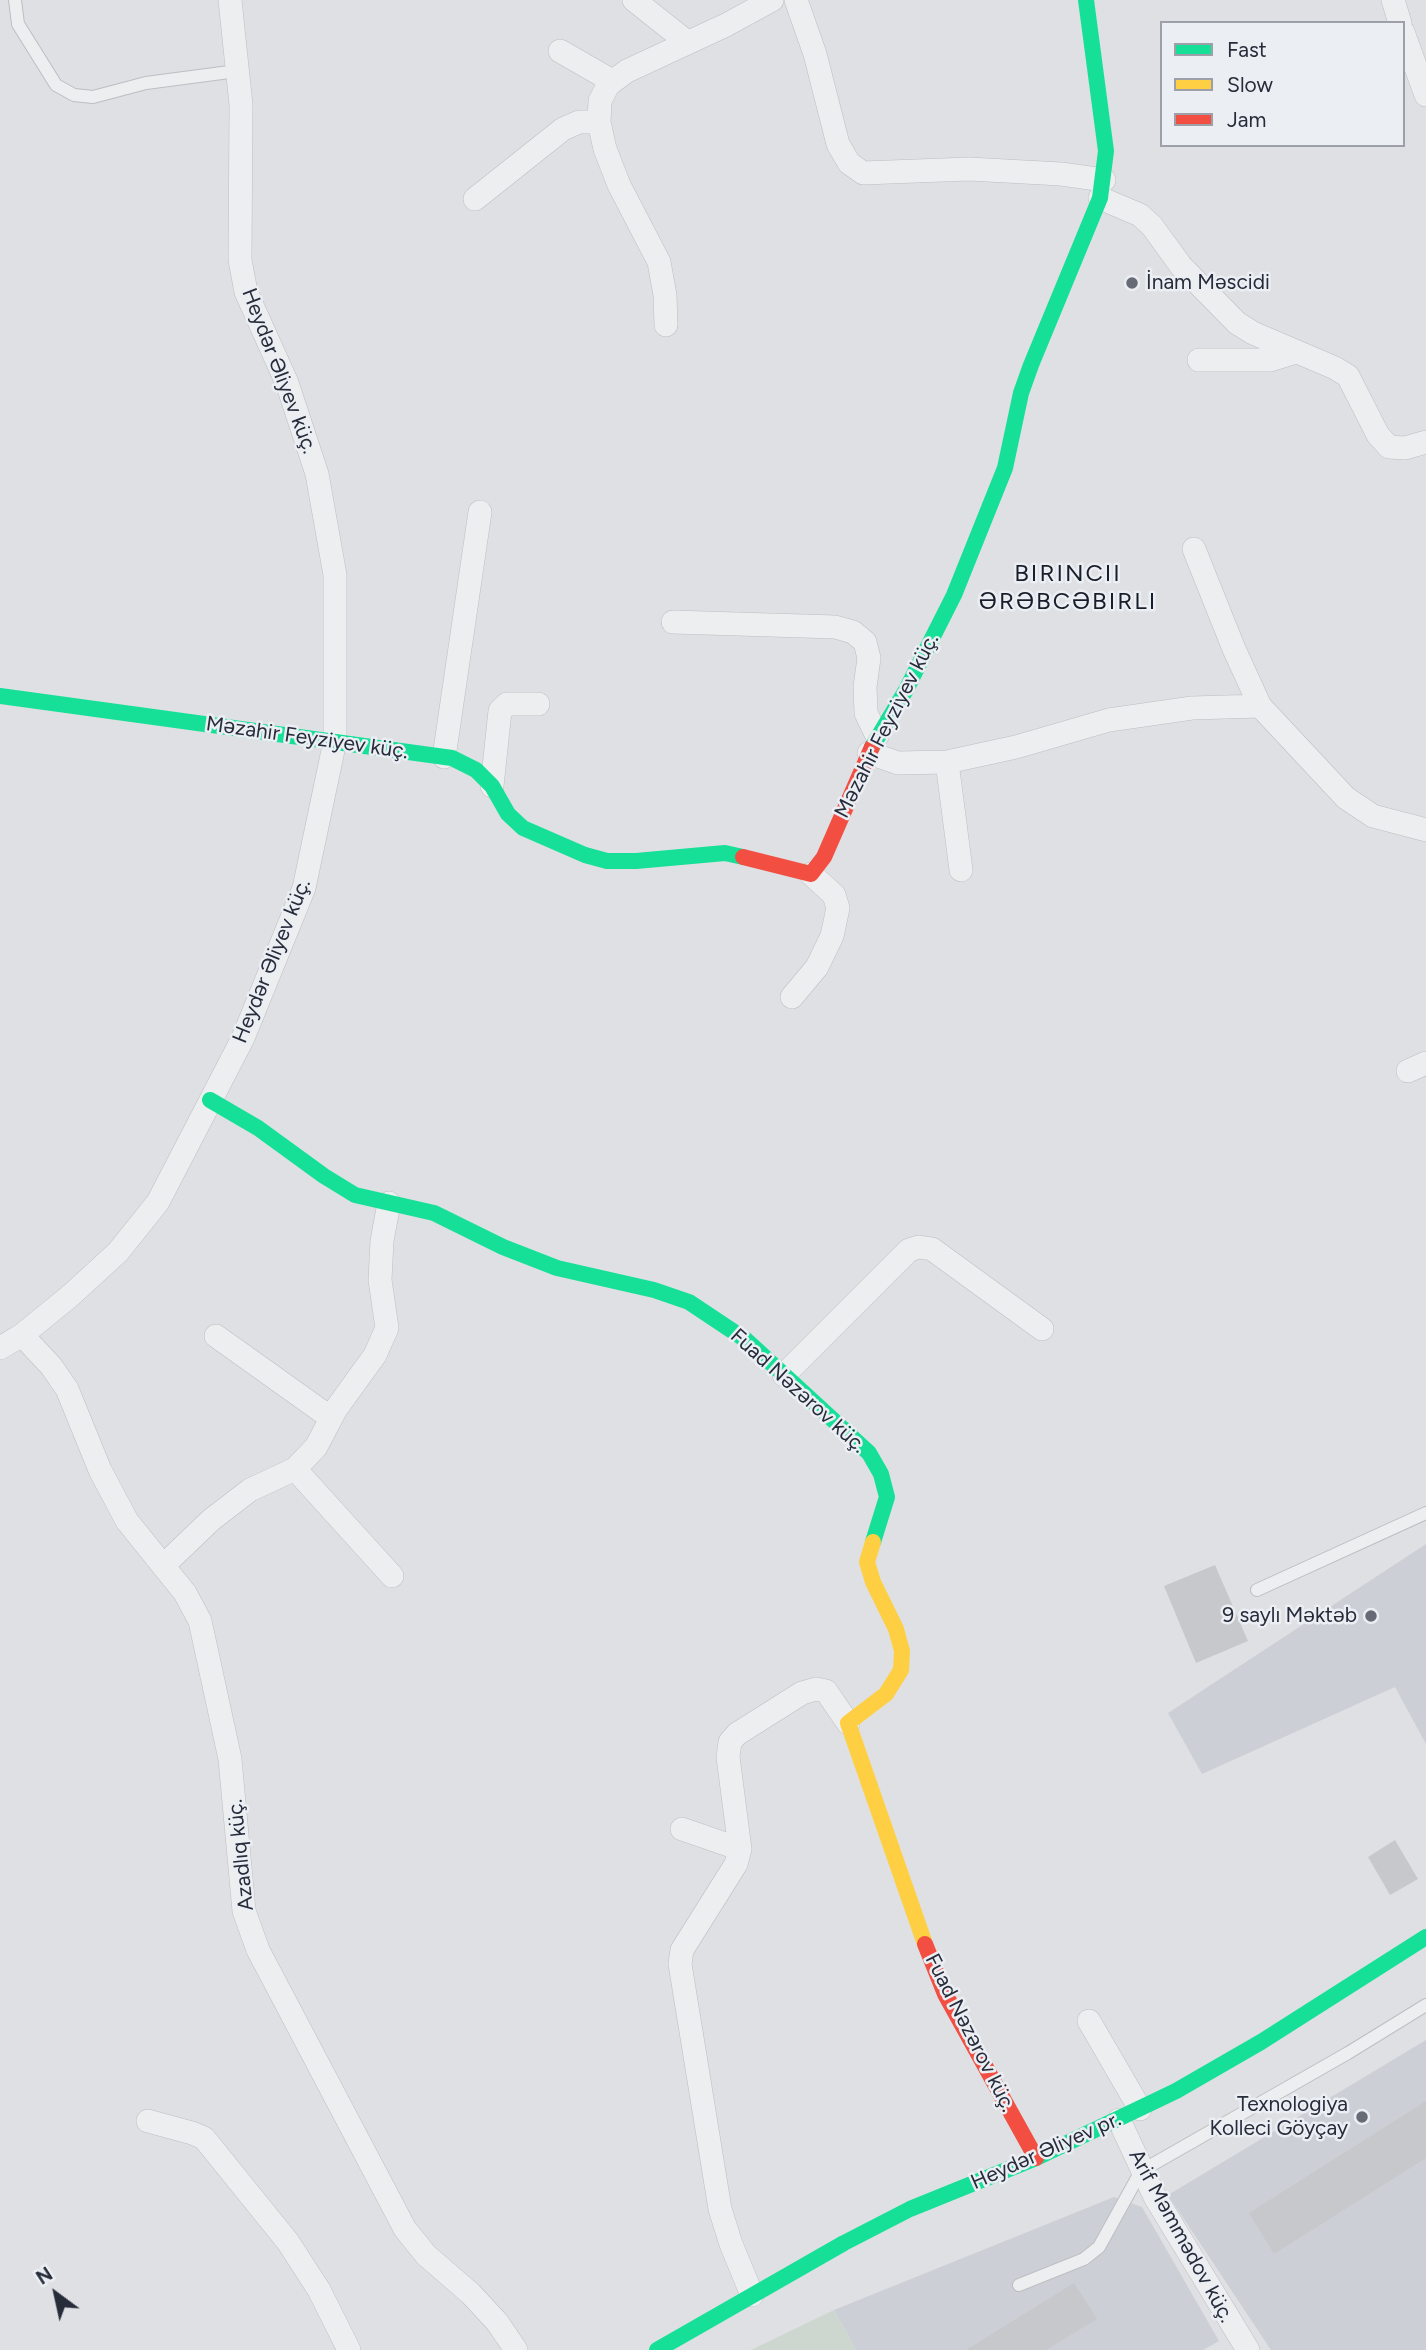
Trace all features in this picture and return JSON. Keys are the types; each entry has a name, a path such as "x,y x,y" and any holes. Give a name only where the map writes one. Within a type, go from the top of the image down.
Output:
{"street":[{"name":"Heydər Əliyev küç.","path":"0,1348 22,1335 70,1296 118,1252 158,1202 243,1038 304,888 335,741 335,575 317,474 287,383 246,292 240,260 241,105 230,0"},
{"path":"635,0 687,42"},
{"path":"666,325 666,295 659,262 619,185 605,149 599,122 600,101 608,85 627,71 726,25 772,0"},
{"path":"796,0 815,54 838,144 849,163 863,173 969,169 1061,174 1102,189 1152,226 1181,266 1237,323 1253,333 1348,376 1378,435 1390,447 1405,448 1426,442"},
{"name":"Məzahir Feyziyev küç.","path":"0,696 452,758 477,770 492,786 508,814 523,828 585,855 607,861 636,861 725,853 811,874 824,857 873,744 906,690 954,595 1004,468 1021,393 1031,365 1102,189 1106,151 1086,0"},
{"path":"1392,0 1399,21"},
{"path":"1405,37 1426,95"},
{"path":"560,51 607,78"},
{"path":"475,199 563,129 579,122 599,122"},
{"path":"1199,360 1270,360 1296,352"},
{"path":"444,757 480,512"},
{"path":"1194,549 1259,706 1346,798 1373,816 1426,830"},
{"path":"673,622 835,627 853,632 865,642 869,657 865,687 866,713 873,744 898,763 947,762 1016,747 1109,720 1192,708 1259,706"},
{"path":"492,786 500,711 507,704 538,704"},
{"path":"947,762 961,870"},
{"path":"792,997 817,967 832,936 838,908 834,895 811,874"},
{"name":"Fuad Nəzərov küç.","path":"210,1100 258,1128 355,1195 434,1213 503,1247 558,1268 654,1290 689,1302 746,1340 869,1453 881,1474 887,1497 873,1535 867,1562 873,1582 896,1629 902,1651 901,1670 886,1694 848,1723 923,1940 945,1994 1036,2158"},
{"path":"163,1566 211,1520 250,1490 295,1469 316,1447 352,1385 375,1355 387,1328 380,1280 382,1241 389,1203"},
{"path":"784,1374 909,1251 919,1247 932,1249 1042,1329"},
{"name":"Azadlıq küç.","path":"22,1335 51,1366 67,1389 100,1470 127,1521 185,1593 201,1621 230,1759 244,1911 258,1951 405,2229 426,2255 471,2294 497,2322 516,2350"},
{"path":"216,1336 331,1418"},
{"path":"295,1469 393,1576"},
{"path":"752,2295 720,2209 680,1964 682,1950 736,1864 740,1849 727,1757 730,1742 737,1734 802,1693 816,1689 827,1691 848,1723"},
{"path":"682,1829 740,1849"},
{"name":"Heydər Əliyev pr.","path":"657,2350 910,2209 1036,2158 1176,2091 1261,2042 1426,1937"},
{"path":"1089,2021 1140,2109"},
{"name":"Arif Məmmədov küç.","path":"1119,2120 1141,2171 1162,2209 1248,2350"},
{"path":"148,2121 204,2138 288,2242 319,2290 349,2350"}],"lane":[{"path":"15,0 18,24 56,85 74,95 93,97 146,83 237,71"},
{"path":"1257,1590 1426,1513"},
{"path":"1019,2285 1084,2259 1099,2247 1141,2171 1348,2053 1426,2005"}],"shaded area":[{"name":"9 saylı Məktəb","path":"1426,1544 1426,1744 1395,1687 1202,1774 1168,1713"},
{"name":"Texnologiya Kolleci Göyçay","path":"1426,2040 1426,2350 1271,2350 1168,2195"},
{"path":"1114,2197 1142,2207 1219,2341 1203,2350 856,2350 834,2310"},
{"path":"834,2310 856,2350 751,2350"}],"building":[{"path":"1215,1565 1248,1641 1196,1663 1164,1586"},
{"path":"1395,1840 1418,1879 1390,1895 1368,1857"},
{"path":"1426,2101 1426,2158 1274,2254 1249,2213"},
{"path":"1074,2283 1097,2319 1046,2350 966,2350"}],"traffic: fast":[{"path":"872,747 906,690 954,595 1005,468 1021,393 1031,365 1100,198 1106,151 1086,0"},
{"path":"0,696 452,758 476,770 492,786 508,814 523,828 585,855 607,861 725,853 743,857"},
{"path":"210,1100 258,1128 355,1195 434,1213 503,1247 557,1268 654,1290 689,1302 746,1340 869,1453 881,1474 887,1497 873,1542"},
{"path":"657,2350 844,2243 910,2209 1036,2158 1176,2091 1261,2042 1426,1937"}],"traffic: slow":[{"path":"873,1542 867,1562 873,1582 896,1629 902,1651 901,1670 886,1694 848,1723 925,1944"}],"traffic: jam":[{"path":"743,857 811,874 824,857 872,747"},
{"path":"925,1944 945,1994 1036,2158"}],"place":[{"name":"İnam Məscidi","path":"1132,283"},
{"name":"9 saylı Məktəb","path":"1371,1616"},
{"name":"Texnologiya Kolleci Göyçay","path":"1362,2117"}],"district":[{"name":"BIRINCII ƏRƏBCƏBIRLI","path":"1068,588"}]}
